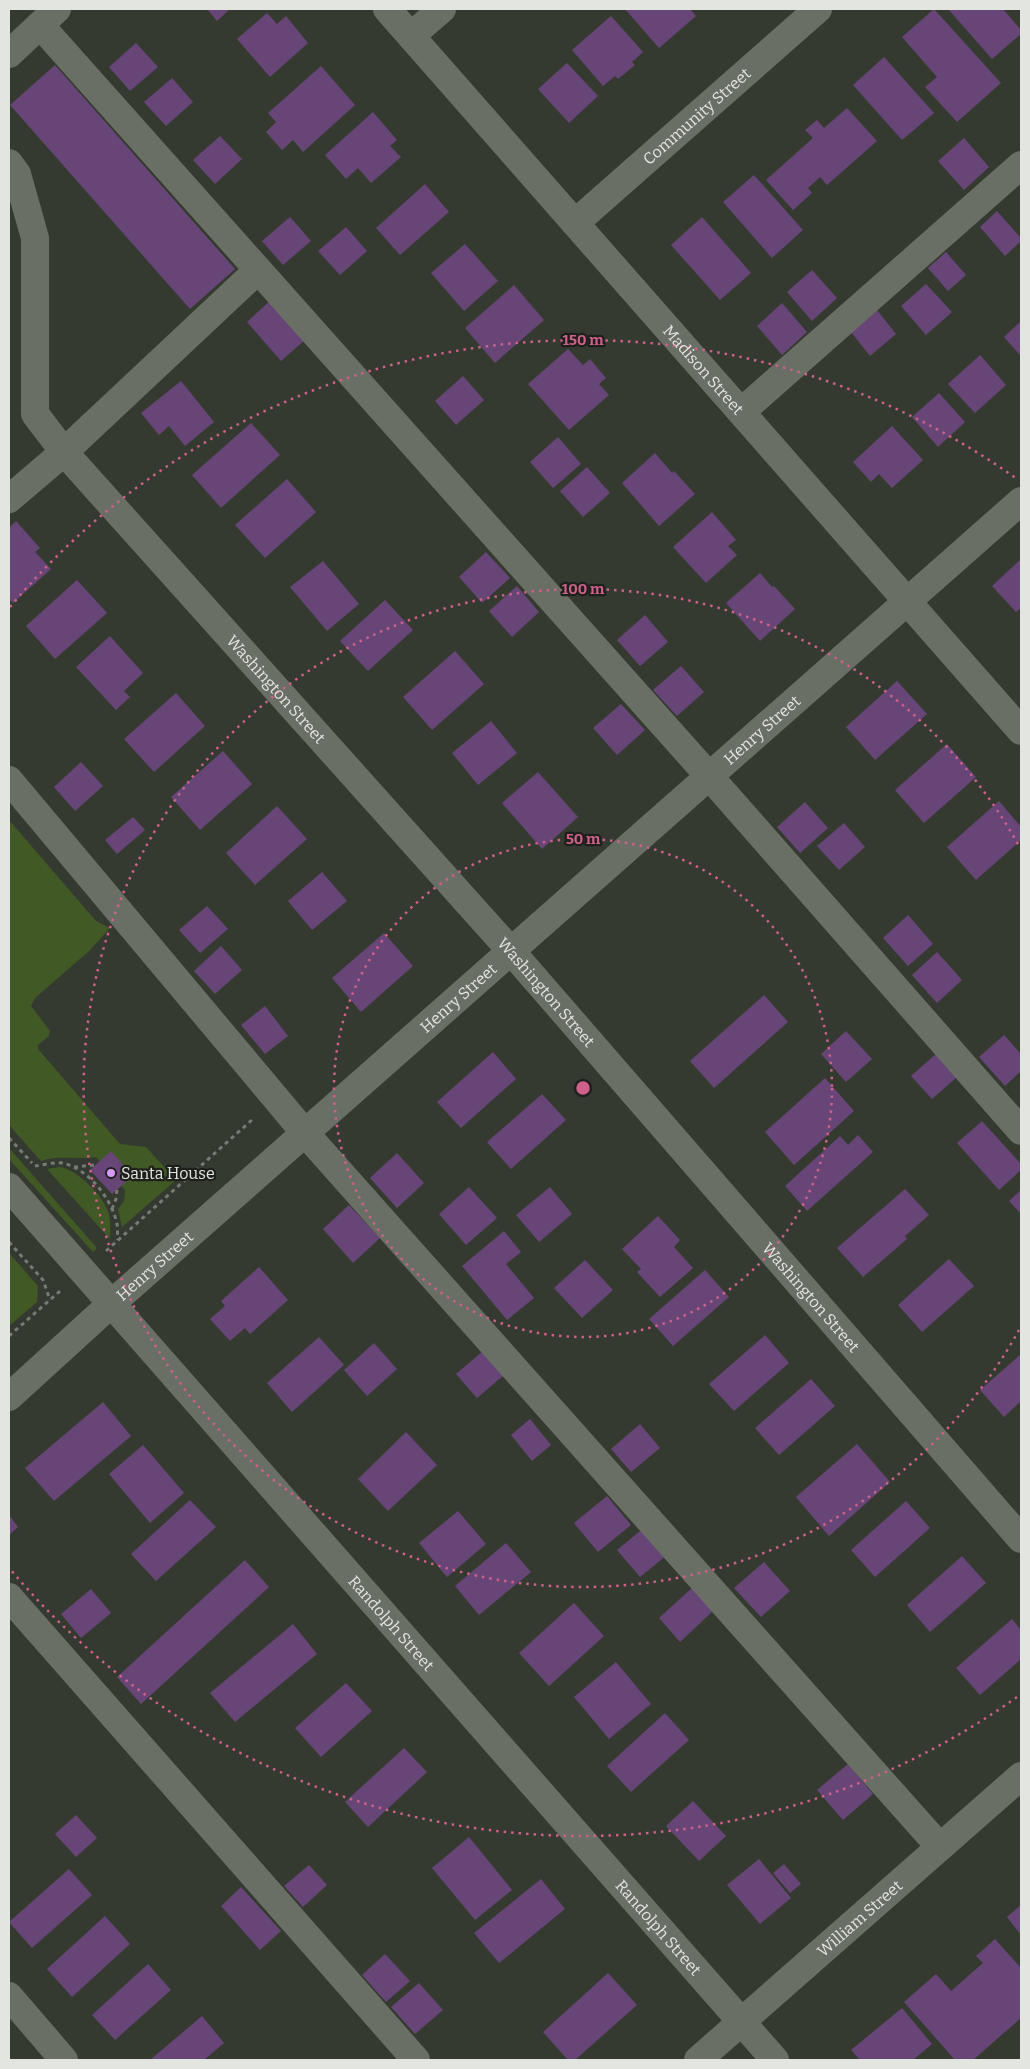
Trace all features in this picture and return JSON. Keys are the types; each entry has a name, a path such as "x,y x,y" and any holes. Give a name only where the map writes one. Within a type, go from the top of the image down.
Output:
{"street":[{"name":"Madison Street","path":"387,9 1021,731"},
{"path":"411,36 442,9"},
{"name":"Community Street","path":"575,223 818,9"},
{"path":"9,54 48,17 258,270 709,776 1021,1131"},
{"name":"Washington Street","path":"9,163 17,174 34,238 35,414 64,452 511,951 1021,1539"},
{"path":"741,412 1021,165"},
{"path":"9,499 64,452 258,270"},
{"name":"Henry Street","path":"9,1397 111,1304 1021,501"},
{"path":"9,780 305,1133 940,1847"},
{"name":"Randolph Street","path":"9,1187 775,2060"},
{"path":"9,1597 416,2060"},
{"name":"William Street","path":"698,2060 1021,1776"},
{"path":"9,1996 64,2060"}],"path":[{"path":"108,1249 256,1117"},
{"path":"35,1166 60,1163 73,1167 96,1165"},
{"path":"73,1167 101,1190 117,1224 118,1240"},
{"path":"112,1210 117,1189"},
{"path":"9,1242 43,1280 50,1300 9,1336"}],"green space":[{"path":"9,820 96,921 110,928 89,951 35,998 31,1006 50,1031 49,1036 38,1045 38,1049 120,1144 146,1147 176,1180 122,1227 118,1209 124,1201 125,1190 96,1157 54,1158 41,1161 9,1125"},
{"path":"9,1148 97,1248 93,1252 9,1159"},
{"path":"60,1167 75,1173 90,1185 102,1200 110,1218 110,1239 47,1169"},
{"path":"9,1253 38,1286 37,1302 9,1326"}],"building":[{"path":"207,9 230,9 217,21"},
{"path":"625,9 690,9 696,16 659,48"},
{"path":"934,9 1001,83 957,122 925,87 937,77 902,37"},
{"path":"948,9 1003,9 1021,30 1021,34 992,59"},
{"path":"267,13 277,24 286,16 308,43 270,77 237,39"},
{"path":"611,16 643,52 632,62 635,65 618,79 615,76 603,86 572,50"},
{"path":"136,43 158,67 130,91 109,67"},
{"path":"884,57 934,113 902,140 853,85"},
{"path":"567,63 598,96 569,123 538,89"},
{"path":"55,65 235,269 190,309 10,105"},
{"path":"321,66 355,105 303,152 293,140 282,150 266,132 276,122 268,113"},
{"path":"172,78 193,102 166,126 144,102"},
{"path":"847,108 877,141 827,185 820,177 808,188 812,193 793,210 766,180 813,138 805,130 817,120 824,128"},
{"path":"373,112 397,140 390,146 401,157 371,183 358,168 346,179 325,155"},
{"path":"220,136 242,159 215,184 193,160"},
{"path":"964,138 989,167 964,190 938,161"},
{"path":"754,175 803,230 772,258 723,202"},
{"path":"425,184 449,212 400,255 376,228"},
{"path":"997,211 1021,238 1021,241 1005,256 980,227"},
{"path":"290,217 311,241 283,265 262,241"},
{"path":"702,217 751,273 720,300 671,245"},
{"path":"346,227 367,251 340,275 318,251"},
{"path":"465,244 498,281 464,311 431,273"},
{"path":"946,252 966,275 948,291 928,268"},
{"path":"812,270 837,298 812,321 787,292"},
{"path":"926,284 952,312 926,335 901,306"},
{"path":"514,285 544,320 495,363 465,328"},
{"path":"272,299 307,338 281,361 247,322"},
{"path":"782,303 807,332 782,355 757,326"},
{"path":"877,310 896,334 870,356 851,332"},
{"path":"1021,321 1021,356 1004,337"},
{"path":"568,349 583,365 590,359 606,378 599,384 609,395 569,430 528,384"},
{"path":"980,355 1006,385 975,413 948,384"},
{"path":"463,376 484,400 456,425 435,401"},
{"path":"181,381 214,422 185,446 169,426 159,435 141,413"},
{"path":"939,393 965,422 938,447 912,417"},
{"path":"251,423 280,455 221,508 192,475"},
{"path":"892,426 923,460 892,488 879,474 871,482 853,462"},
{"path":"558,437 581,464 553,488 530,462"},
{"path":"655,453 672,473 674,471 695,494 659,526 622,483"},
{"path":"587,467 610,493 583,517 560,491"},
{"path":"287,479 316,512 265,558 235,525"},
{"path":"712,512 736,540 728,546 737,555 706,583 673,547"},
{"path":"16,521 40,548 35,552 51,569 13,603 9,599 9,528"},
{"path":"486,552 510,578 482,603 459,577"},
{"path":"1021,559 1021,608 1016,612 992,586"},
{"path":"323,561 359,604 327,631 290,587"},
{"path":"760,573 795,609 760,641 726,603"},
{"path":"77,580 107,613 55,659 26,626"},
{"path":"517,586 539,612 512,637 489,611"},
{"path":"385,600 413,630 368,671 340,641"},
{"path":"645,615 668,642 640,666 617,640"},
{"path":"110,636 143,673 124,691 130,697 116,710 76,667"},
{"path":"455,651 484,684 432,730 403,697"},
{"path":"681,666 704,692 677,716 653,690"},
{"path":"897,681 927,714 875,760 846,727"},
{"path":"176,693 205,726 154,772 124,739"},
{"path":"621,704 645,730 617,755 593,728"},
{"path":"491,721 517,753 478,785 452,753"},
{"path":"947,744 976,777 924,823 895,790"},
{"path":"223,751 252,784 200,830 171,797"},
{"path":"81,762 103,786 75,811 54,787"},
{"path":"538,772 578,817 542,849 502,803"},
{"path":"999,801 1021,827 1021,840 976,880 947,847"},
{"path":"805,802 828,828 800,853 777,827"},
{"path":"277,806 307,839 255,885 226,853"},
{"path":"133,817 145,830 117,854 105,840"},
{"path":"844,823 865,847 839,870 817,846"},
{"path":"322,872 347,901 312,930 288,901"},
{"path":"207,906 228,929 200,953 179,930"},
{"path":"908,915 933,944 908,966 883,938"},
{"path":"384,933 413,966 361,1012 332,978"},
{"path":"221,946 242,970 215,994 194,971"},
{"path":"937,952 962,980 937,1003 912,975"},
{"path":"764,995 788,1022 714,1088 690,1061"},
{"path":"265,1006 288,1036 265,1054 241,1025"},
{"path":"846,1031 872,1059 846,1082 821,1054"},
{"path":"1004,1035 1021,1054 1021,1071 1005,1086 979,1057"},
{"path":"493,1052 516,1079 461,1128 437,1102"},
{"path":"936,1054 957,1077 932,1099 911,1076"},
{"path":"825,1078 854,1111 794,1165 765,1132"},
{"path":"542,1094 566,1120 511,1169 487,1142"},
{"path":"982,1121 1021,1164 1021,1170 999,1190 957,1143"},
{"path":"858,1135 873,1152 807,1211 785,1186 840,1136 848,1145"},
{"name":"Santa House","path":"111,1151 133,1176 112,1194 90,1170"},
{"path":"397,1153 424,1183 397,1208 370,1178"},
{"path":"469,1187 497,1218 466,1245 439,1214"},
{"path":"550,1187 572,1214 539,1242 516,1215"},
{"path":"905,1189 929,1215 905,1236 907,1239 863,1277 837,1248"},
{"path":"1021,1190 1021,1214 1009,1201"},
{"path":"349,1205 380,1238 353,1263 323,1229"},
{"path":"658,1216 680,1240 674,1247 693,1268 660,1297 637,1272 641,1269 622,1249"},
{"path":"504,1231 521,1252 506,1264 534,1298 507,1320 462,1266"},
{"path":"949,1259 974,1286 922,1332 898,1305"},
{"path":"585,1260 613,1290 582,1318 554,1288"},
{"path":"259,1267 288,1300 250,1334 245,1328 230,1341 210,1319 225,1306 221,1301"},
{"path":"705,1270 729,1297 673,1346 649,1319"},
{"path":"765,1335 789,1363 734,1411 709,1384"},
{"path":"319,1337 344,1365 292,1412 267,1383"},
{"path":"374,1343 397,1369 367,1396 344,1370"},
{"path":"483,1351 504,1375 477,1398 456,1374"},
{"path":"1021,1354 1021,1401 1004,1417 980,1390"},
{"path":"811,1379 835,1406 779,1455 755,1428"},
{"path":"103,1402 131,1436 54,1501 25,1468"},
{"path":"530,1419 551,1445 532,1461 511,1435"},
{"path":"640,1424 660,1448 631,1472 611,1449"},
{"path":"406,1432 437,1465 388,1511 358,1479"},
{"path":"857,1444 890,1482 829,1536 796,1497"},
{"path":"143,1445 184,1493 150,1523 109,1474"},
{"path":"607,1496 631,1525 598,1552 574,1523"},
{"path":"190,1500 216,1527 156,1581 131,1554"},
{"path":"906,1501 930,1528 875,1577 851,1550"},
{"path":"458,1511 486,1544 447,1577 419,1543"},
{"path":"9,1515 18,1527 9,1535"},
{"path":"645,1527 667,1555 640,1577 617,1550"},
{"path":"506,1543 531,1572 479,1615 455,1586"},
{"path":"962,1556 986,1583 930,1632 907,1605"},
{"path":"245,1560 269,1587 141,1704 117,1677"},
{"path":"764,1562 790,1591 761,1617 734,1588"},
{"path":"693,1587 714,1610 680,1642 659,1618"},
{"path":"91,1589 111,1613 81,1638 61,1614"},
{"path":"574,1603 604,1636 549,1686 519,1653"},
{"path":"1012,1619 1021,1630 1021,1659 980,1695 956,1668"},
{"path":"293,1624 317,1654 235,1722 210,1693"},
{"path":"616,1662 651,1704 609,1739 574,1697"},
{"path":"346,1683 372,1711 321,1757 295,1728"},
{"path":"665,1713 689,1740 631,1792 607,1766"},
{"path":"404,1748 427,1772 368,1827 345,1802"},
{"path":"848,1764 873,1794 843,1820 817,1790"},
{"path":"693,1801 726,1836 699,1861 666,1826"},
{"path":"76,1815 97,1838 76,1857 55,1834"},
{"path":"469,1837 512,1890 475,1920 432,1868"},
{"path":"759,1859 791,1898 760,1924 727,1885"},
{"path":"784,1864 801,1884 790,1893 773,1873"},
{"path":"309,1865 327,1885 303,1907 284,1886"},
{"path":"69,1869 92,1895 32,1948 9,1922"},
{"path":"541,1879 565,1909 499,1963 474,1933"},
{"path":"241,1887 281,1931 260,1950 221,1906"},
{"path":"1021,1905 1021,1935 1007,1917"},
{"path":"105,1916 130,1944 72,1997 47,1969"},
{"path":"995,1939 1021,1968 1021,2018 973,2060 955,2060 904,2002 936,1974 951,1991 983,1963 976,1956"},
{"path":"385,1954 410,1981 386,2002 362,1975"},
{"path":"148,1964 171,1990 115,2040 92,2015"},
{"path":"608,1973 637,2005 575,2060 568,2060 543,2032"},
{"path":"419,1983 443,2010 415,2034 391,2007"},
{"path":"902,2008 932,2044 913,2060 860,2060 851,2050"},
{"path":"202,2016 224,2043 204,2060 150,2060"}],"place":[{"name":"Santa House","path":"111,1173"}]}
